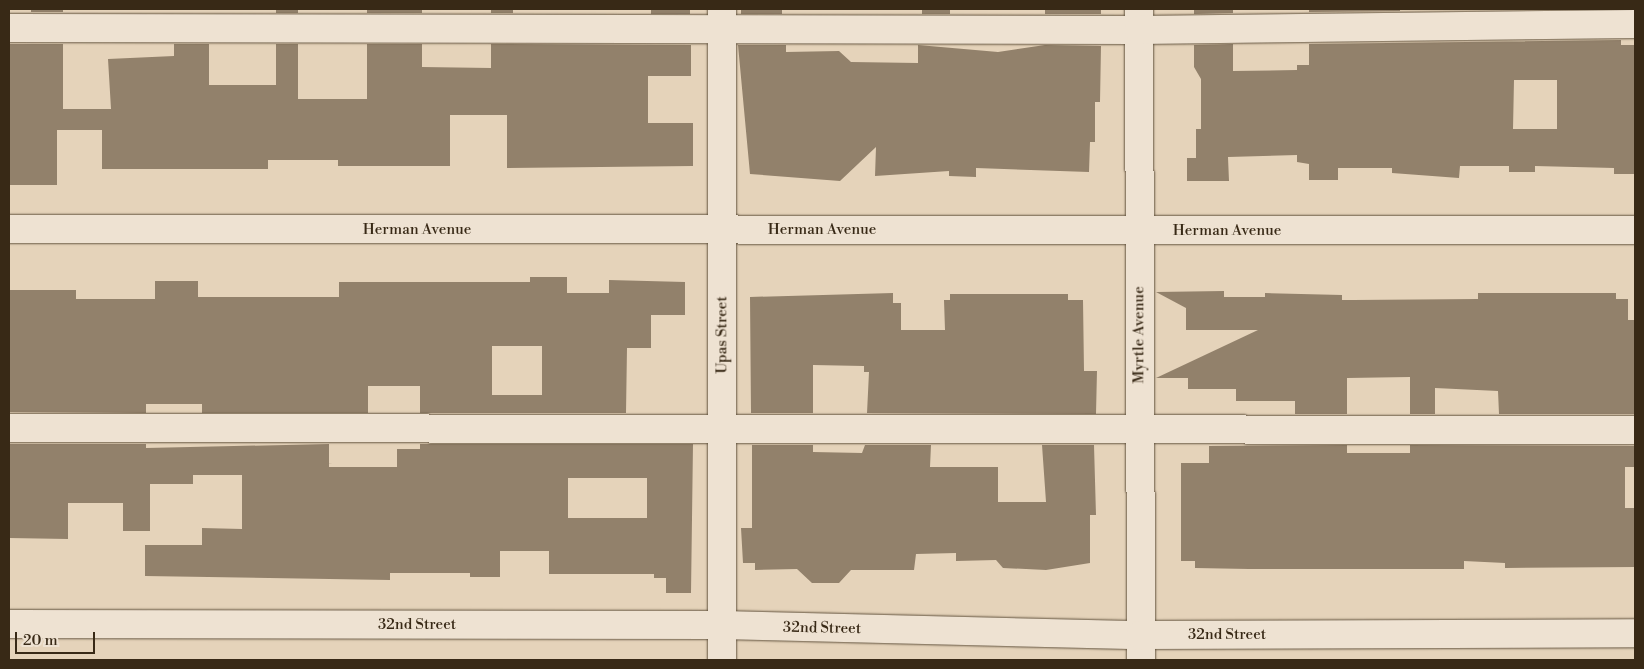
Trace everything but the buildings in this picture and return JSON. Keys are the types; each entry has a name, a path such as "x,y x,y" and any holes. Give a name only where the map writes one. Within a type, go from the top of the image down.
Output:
{"street":[{"path":"9,28 722,20 1139,19 1635,24"},
{"name":"Myrtle Avenue","path":"1139,19 1141,648"},
{"name":"Upas Street","path":"722,20 722,660"},
{"name":"Herman Avenue","path":"9,229 1635,230"},
{"path":"9,428 1139,431 1635,430"},
{"name":"32nd Street","path":"9,624 722,625 1141,648 1635,633"}]}
